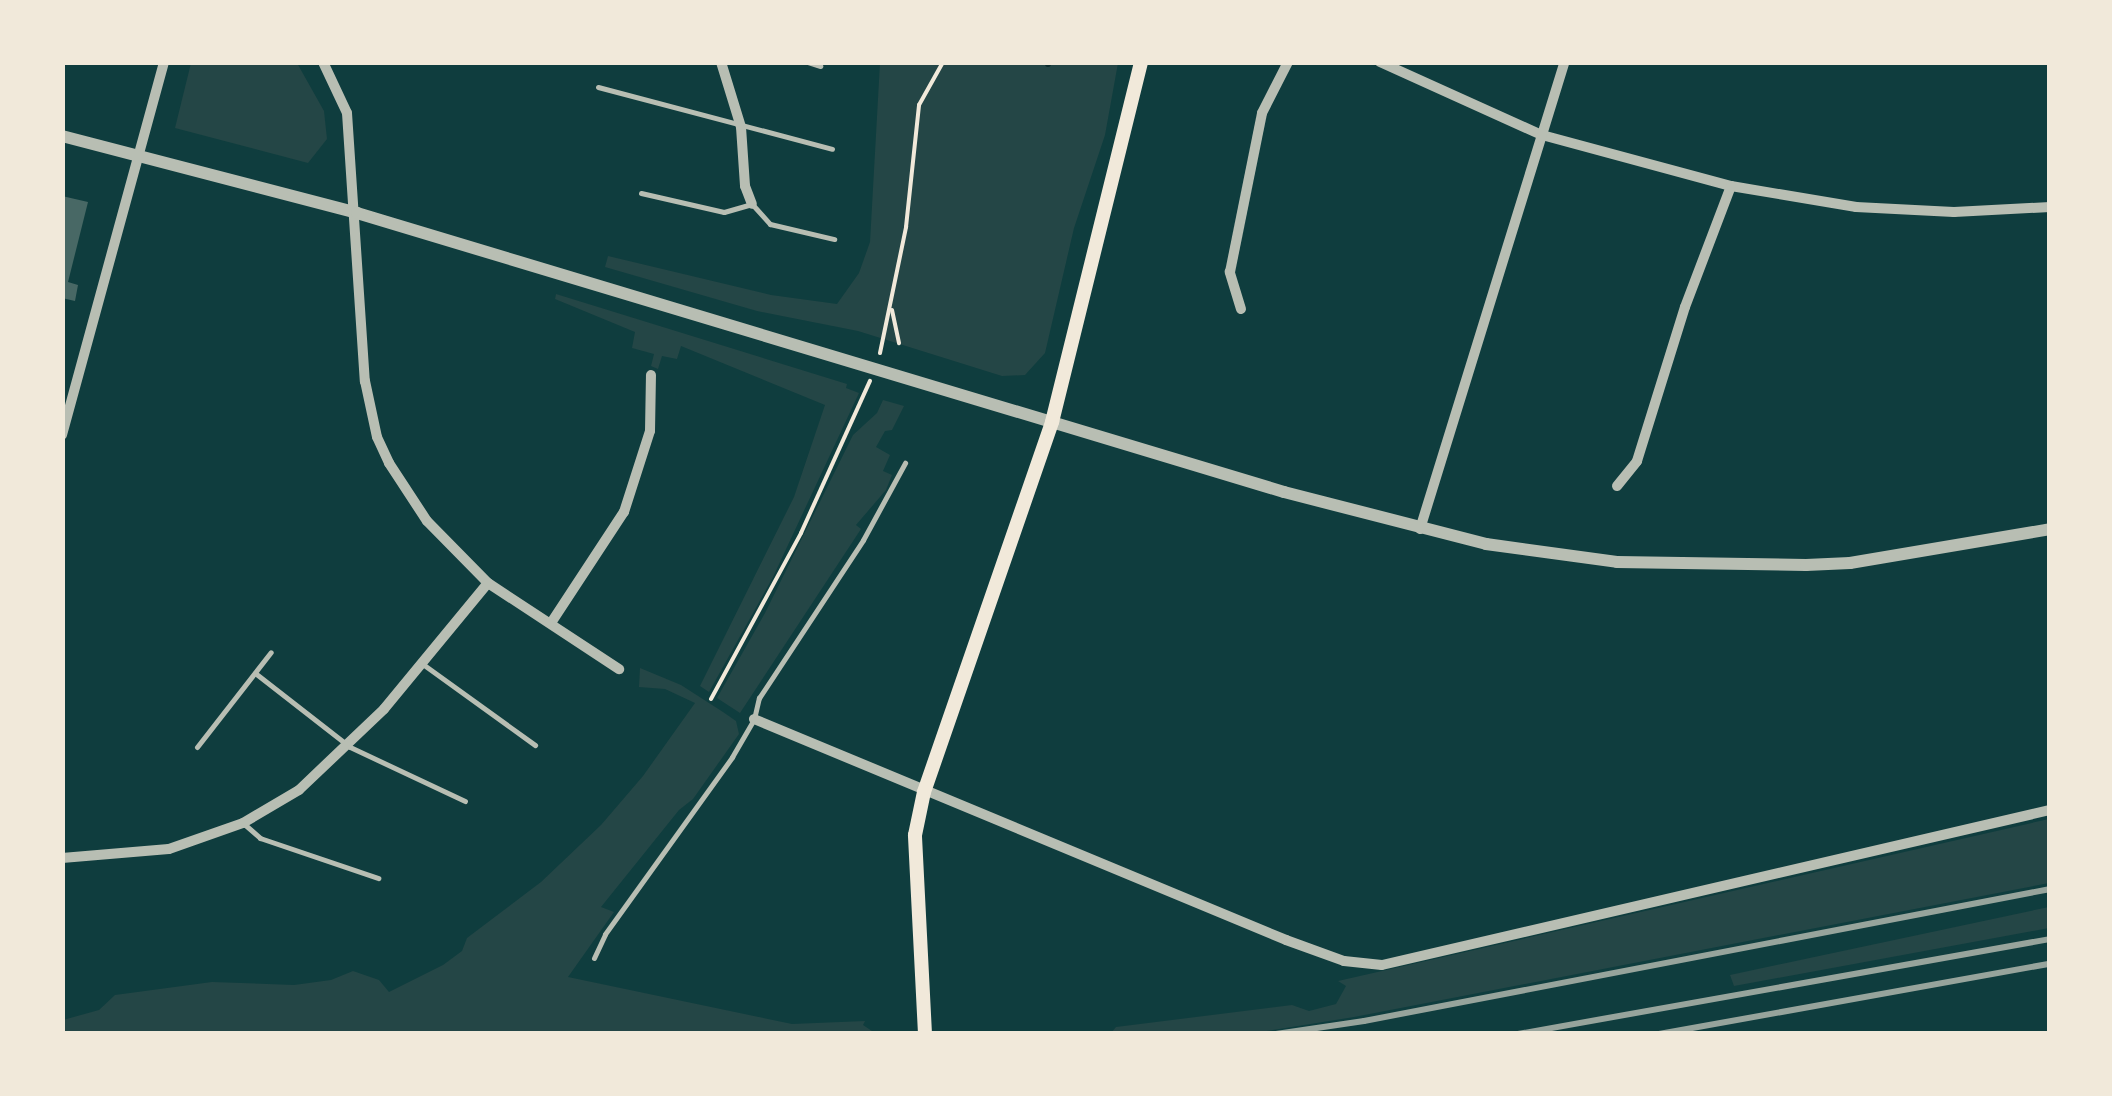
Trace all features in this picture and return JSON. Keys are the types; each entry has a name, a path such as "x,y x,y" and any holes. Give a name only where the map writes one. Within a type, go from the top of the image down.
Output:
{"main road":[{"path":"925,1034 915,835 924,792 1052,422 1141,62"}],"street":[{"path":"62,435 164,62"},
{"path":"322,62 347,113 366,381 378,436 404,489 427,521 488,583 619,668"},
{"path":"722,62 741,128 745,186 752,204"},
{"path":"1240,309 1230,272 1262,113 1288,62"},
{"path":"1380,62 1542,135 1634,163 1731,186 1856,207 1954,212 2050,207"},
{"path":"1420,530 1564,62"},
{"path":"62,136 357,213 1420,530 1486,544 1617,562 1806,566 1850,563 2050,529"},
{"path":"1617,486 1637,461 1685,307 1731,186"},
{"path":"551,623 624,512 650,431 651,375"},
{"path":"62,386 76,389"},
{"path":"62,858 169,849 243,823 298,790 350,746 488,583"},
{"path":"754,719 1286,940 1344,962 1382,965 2050,810"}],"lane":[{"path":"808,62 820,66"},
{"path":"598,87 741,128 832,149"},
{"path":"641,193 724,212 752,204 770,224 834,238"},
{"path":"594,958 604,934 732,758 754,719 759,698 863,540 905,463"},
{"path":"197,747 271,652"},
{"path":"423,664 535,746"},
{"path":"255,672 350,746 466,801"},
{"path":"243,823 260,838 378,878"}],"path":[{"path":"884,339 906,226 918,104 942,62"},
{"path":"890,306 899,344"},
{"path":"711,699 801,533 866,394"}],"shaded area":[{"path":"191,63 297,63 324,111 327,139 308,163 175,128"},
{"path":"880,63 1118,63 1105,135 1074,228 1045,353 1025,375 1002,376 858,331 757,311 605,267 608,256 771,295 837,304 859,273 870,242"},
{"path":"556,294 847,384 846,388 859,393 773,577 709,692 700,686 794,497 825,405 681,346 677,359 662,356 658,369 651,366 654,354 632,348 635,332 555,299"},
{"path":"883,400 904,406 892,430 885,431 876,447 890,455 883,471 892,475 886,490 856,525 861,529 740,713 717,698 765,613 853,435 877,413"},
{"path":"640,668 681,685 723,712 736,721 739,734 693,799 679,810 601,907 614,912 568,977 792,1024 865,1021 863,1025 875,1033 63,1033 63,1020 99,1010 115,995 212,982 294,985 331,980 353,971 379,980 389,992 443,965 462,951 467,938 541,882 601,825 643,776 695,703 665,689 639,687"},
{"path":"2049,819 2049,883 1354,1017 1248,1034 1110,1034 1116,1027 1292,1005 1309,1011 1336,1004 1346,986 1338,981"},
{"path":"2049,907 2049,928 1734,986 1730,975"}],"building":[{"path":"62,196 88,202 68,282 78,285 75,301 62,298"}],"railway":[{"path":"1276,1034 1364,1021 2050,889"},
{"path":"1518,1034 2050,939"},
{"path":"1659,1034 2050,964"}]}
